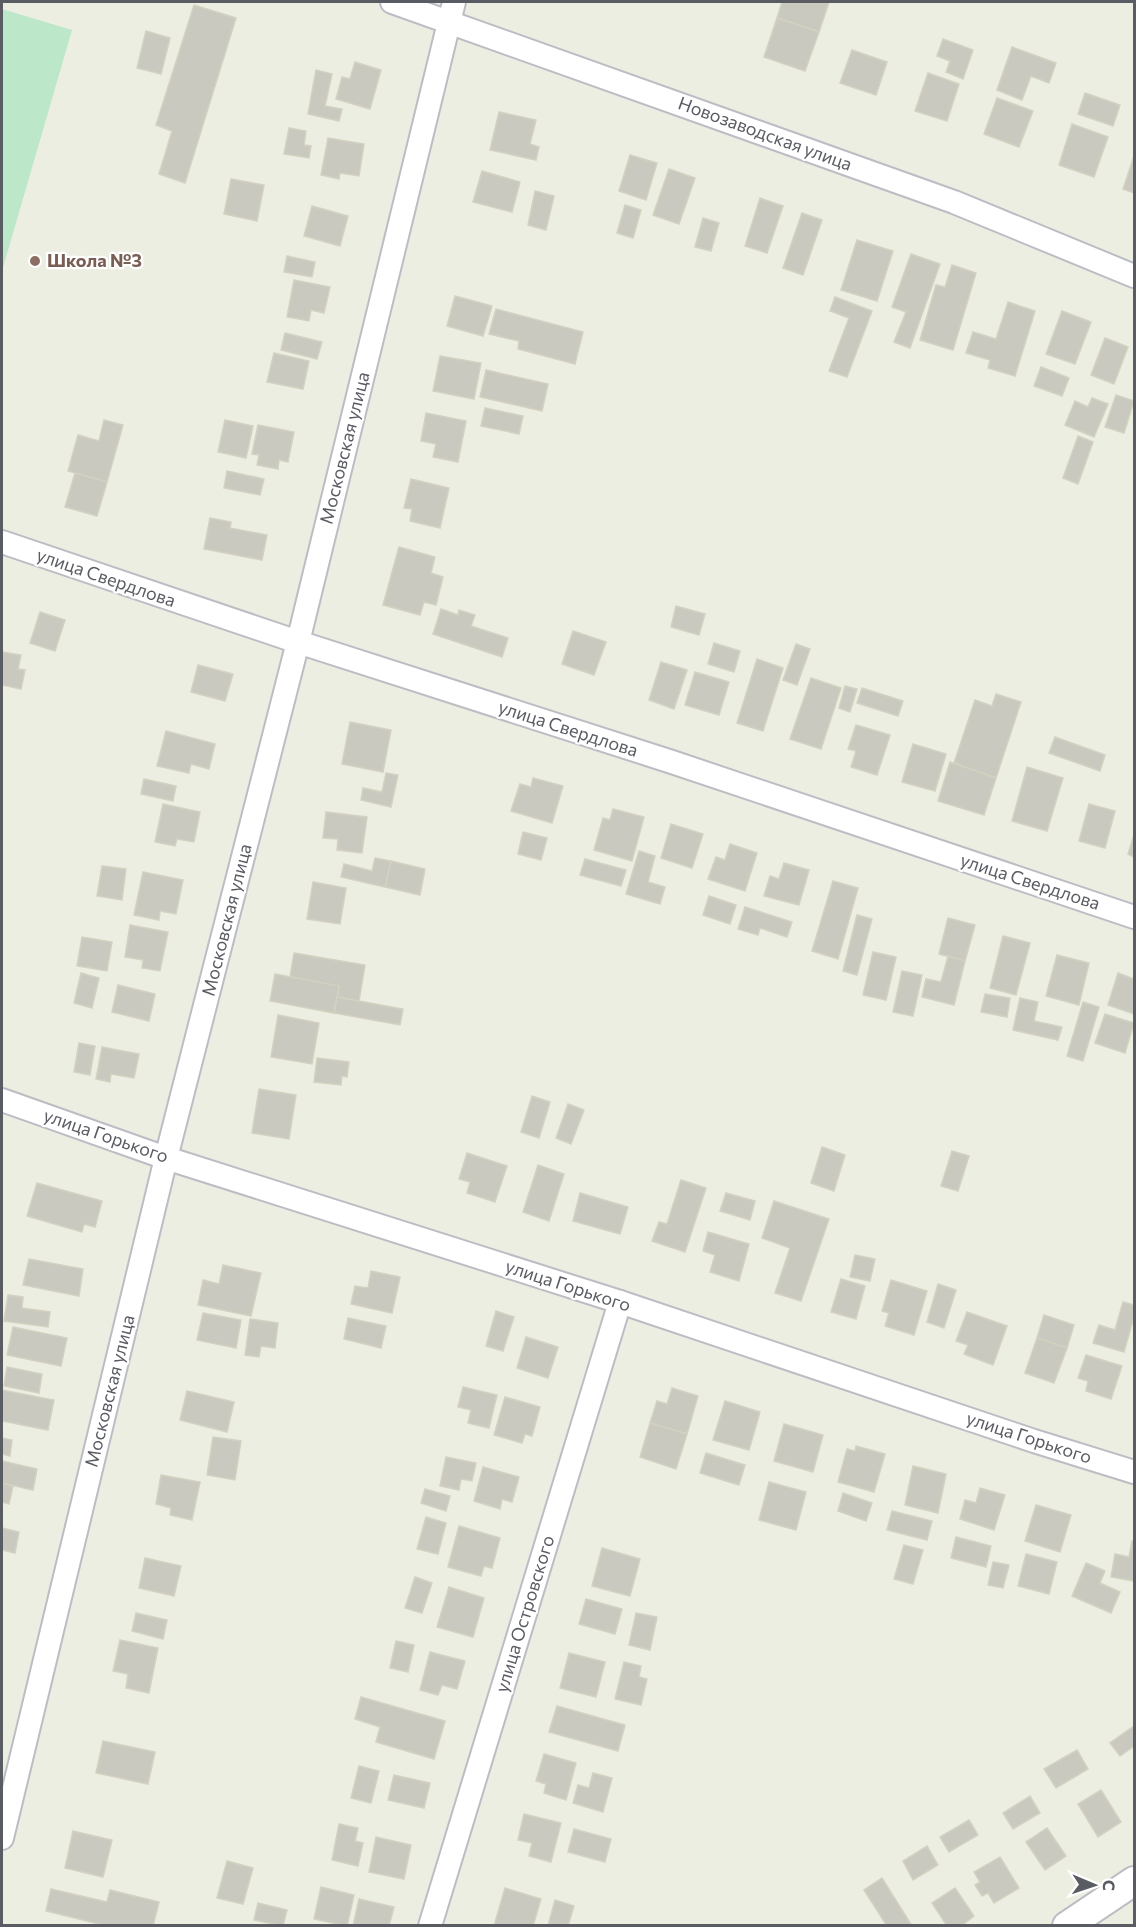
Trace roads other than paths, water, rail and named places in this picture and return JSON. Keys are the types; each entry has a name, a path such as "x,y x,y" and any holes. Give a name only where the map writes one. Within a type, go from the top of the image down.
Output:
{"street":[{"name":"Новозаводская улица","path":"392,2 451,12 954,202 1134,276"},
{"name":"Московская улица","path":"2,1838 166,1158 298,642 451,12"},
{"name":"улица Свердлова","path":"2,542 298,642 672,762 1134,917"},
{"name":"улица Горького","path":"2,1100 166,1158 620,1302 1034,1441 1134,1472"},
{"name":"улица Островского","path":"430,1926 620,1302"},
{"path":"1067,1926 1134,1881"}],"place":[{"name":"Школа №3","path":"35,261"}]}
